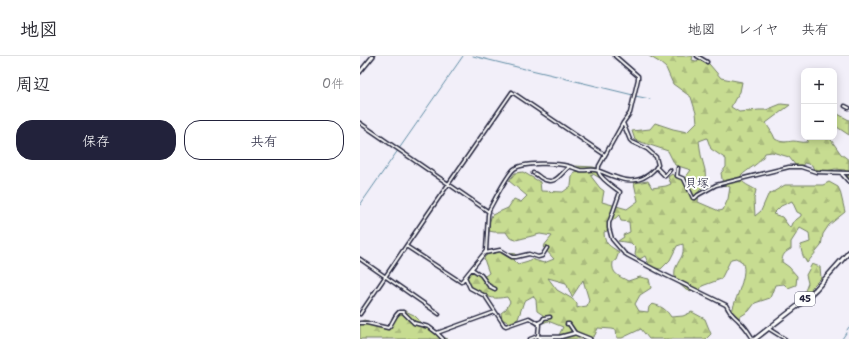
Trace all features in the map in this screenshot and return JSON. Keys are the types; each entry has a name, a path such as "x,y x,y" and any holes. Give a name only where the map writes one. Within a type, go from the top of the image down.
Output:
{"main road":[{"name":"45","path":"754,339 792,311 849,252"}],"street":[{"path":"360,72 373,56"},
{"path":"598,171 605,155 630,113 638,79 638,76 615,56"},
{"path":"697,56 706,62"},
{"path":"360,314 512,92 605,155"},
{"path":"845,106 849,108"},
{"path":"360,123 489,212"},
{"path":"406,246 461,282 486,251 489,212 506,179 516,167 546,164 570,166 578,170 596,170 616,178 632,181 644,177 656,167 658,165 656,156 648,149 632,142 628,137 623,123"},
{"path":"533,172 550,181 556,179 570,166"},
{"path":"656,167 665,176 670,170"},
{"path":"678,168 677,176 684,180 693,198 716,185 789,167 801,167 816,172 849,173"},
{"path":"598,171 606,181 620,192 609,223 612,239 619,247 627,255 726,305 732,316 743,324 754,339"},
{"path":"841,173 849,182"},
{"path":"484,253 502,250 516,257 529,254 538,257 542,256 547,248"},
{"path":"360,259 439,314"},
{"path":"472,269 481,275 489,286 495,289"},
{"path":"465,277 470,288 485,296 502,324 506,326 529,318 538,323"},
{"path":"360,323 367,323 388,328 391,326 393,319 398,312 403,312 414,323 429,327 443,339"},
{"path":"437,333 495,312"},
{"path":"538,323 544,318 550,317"},
{"path":"538,323 539,337"},
{"path":"567,324 569,324 574,334"},
{"path":"769,329 786,339"},
{"path":"530,339 539,337 560,337 574,334 590,339"}],"green space":[{"path":"649,56 693,56 692,60 696,61 704,58 721,78 742,82 740,92 731,107 739,112 766,110 781,104 790,105 766,123 775,139 782,142 831,140 841,154 849,160 849,180 845,170 835,169 820,172 814,170 812,165 804,163 802,166 796,166 789,157 772,152 765,153 761,160 740,177 744,183 756,190 754,199 755,216 761,211 768,195 785,185 823,185 829,182 838,187 845,212 829,225 823,234 821,246 807,263 802,254 801,245 810,242 809,233 800,228 791,242 791,249 784,254 782,260 782,262 797,276 796,285 788,288 784,284 775,285 770,298 755,303 749,311 738,318 732,313 743,279 744,266 741,261 736,258 731,259 721,279 702,286 699,292 686,290 675,280 675,270 683,254 683,244 677,246 670,260 661,269 650,267 645,256 640,259 635,255 636,248 631,243 618,241 624,237 623,235 630,232 629,222 621,221 619,215 611,222 610,227 604,232 604,236 606,242 619,252 616,260 613,262 614,272 628,281 640,277 649,279 651,288 640,295 635,304 639,311 648,312 649,307 652,304 663,308 671,317 683,316 692,312 705,319 711,334 706,339 649,339 641,329 622,338 617,338 616,330 598,328 595,335 590,339 557,339 563,327 548,321 540,324 543,315 537,311 536,300 533,296 524,301 518,319 509,323 502,319 501,313 506,309 510,302 507,297 490,297 473,288 467,279 472,270 485,276 489,273 484,258 491,250 516,254 514,260 518,264 531,259 544,263 554,259 543,247 552,236 540,234 516,240 510,238 506,232 489,231 489,223 492,215 508,208 514,199 521,202 527,196 509,181 515,173 523,172 540,182 541,191 563,192 571,186 575,166 601,169 603,175 600,178 593,174 590,175 604,191 602,202 627,209 638,201 634,183 648,181 652,188 666,186 671,184 668,177 672,174 676,177 685,178 691,170 675,165 668,151 635,140 632,131 650,129 655,123 687,132 697,122 691,97 673,84 666,68","holes":["707,138 711,149 726,159 726,167 721,173 723,185 730,187 728,199 723,210 719,211 698,202 699,191 706,184 705,170 699,141","792,201 797,212 801,214 801,216 792,223 790,228 782,217 773,214 781,206","548,278 566,283 572,297 583,280 589,300 587,306 577,308 577,303 557,290"]},
{"path":"837,114 849,120 849,135 837,127"},
{"path":"812,264 820,267 821,278 812,287 810,292 802,299 808,283 806,275"},
{"path":"403,310 414,315 423,324 447,339 360,339 360,322 364,320 388,327 393,316"}],"waterway":[{"path":"420,118 463,56"},
{"path":"473,56 525,69"},
{"path":"527,69 561,77"},
{"path":"563,78 633,95"},
{"path":"635,96 650,99"},
{"path":"360,205 419,120"},
{"path":"842,339 846,333"}],"district":[{"name":"貝塚","path":"697,183"}]}
